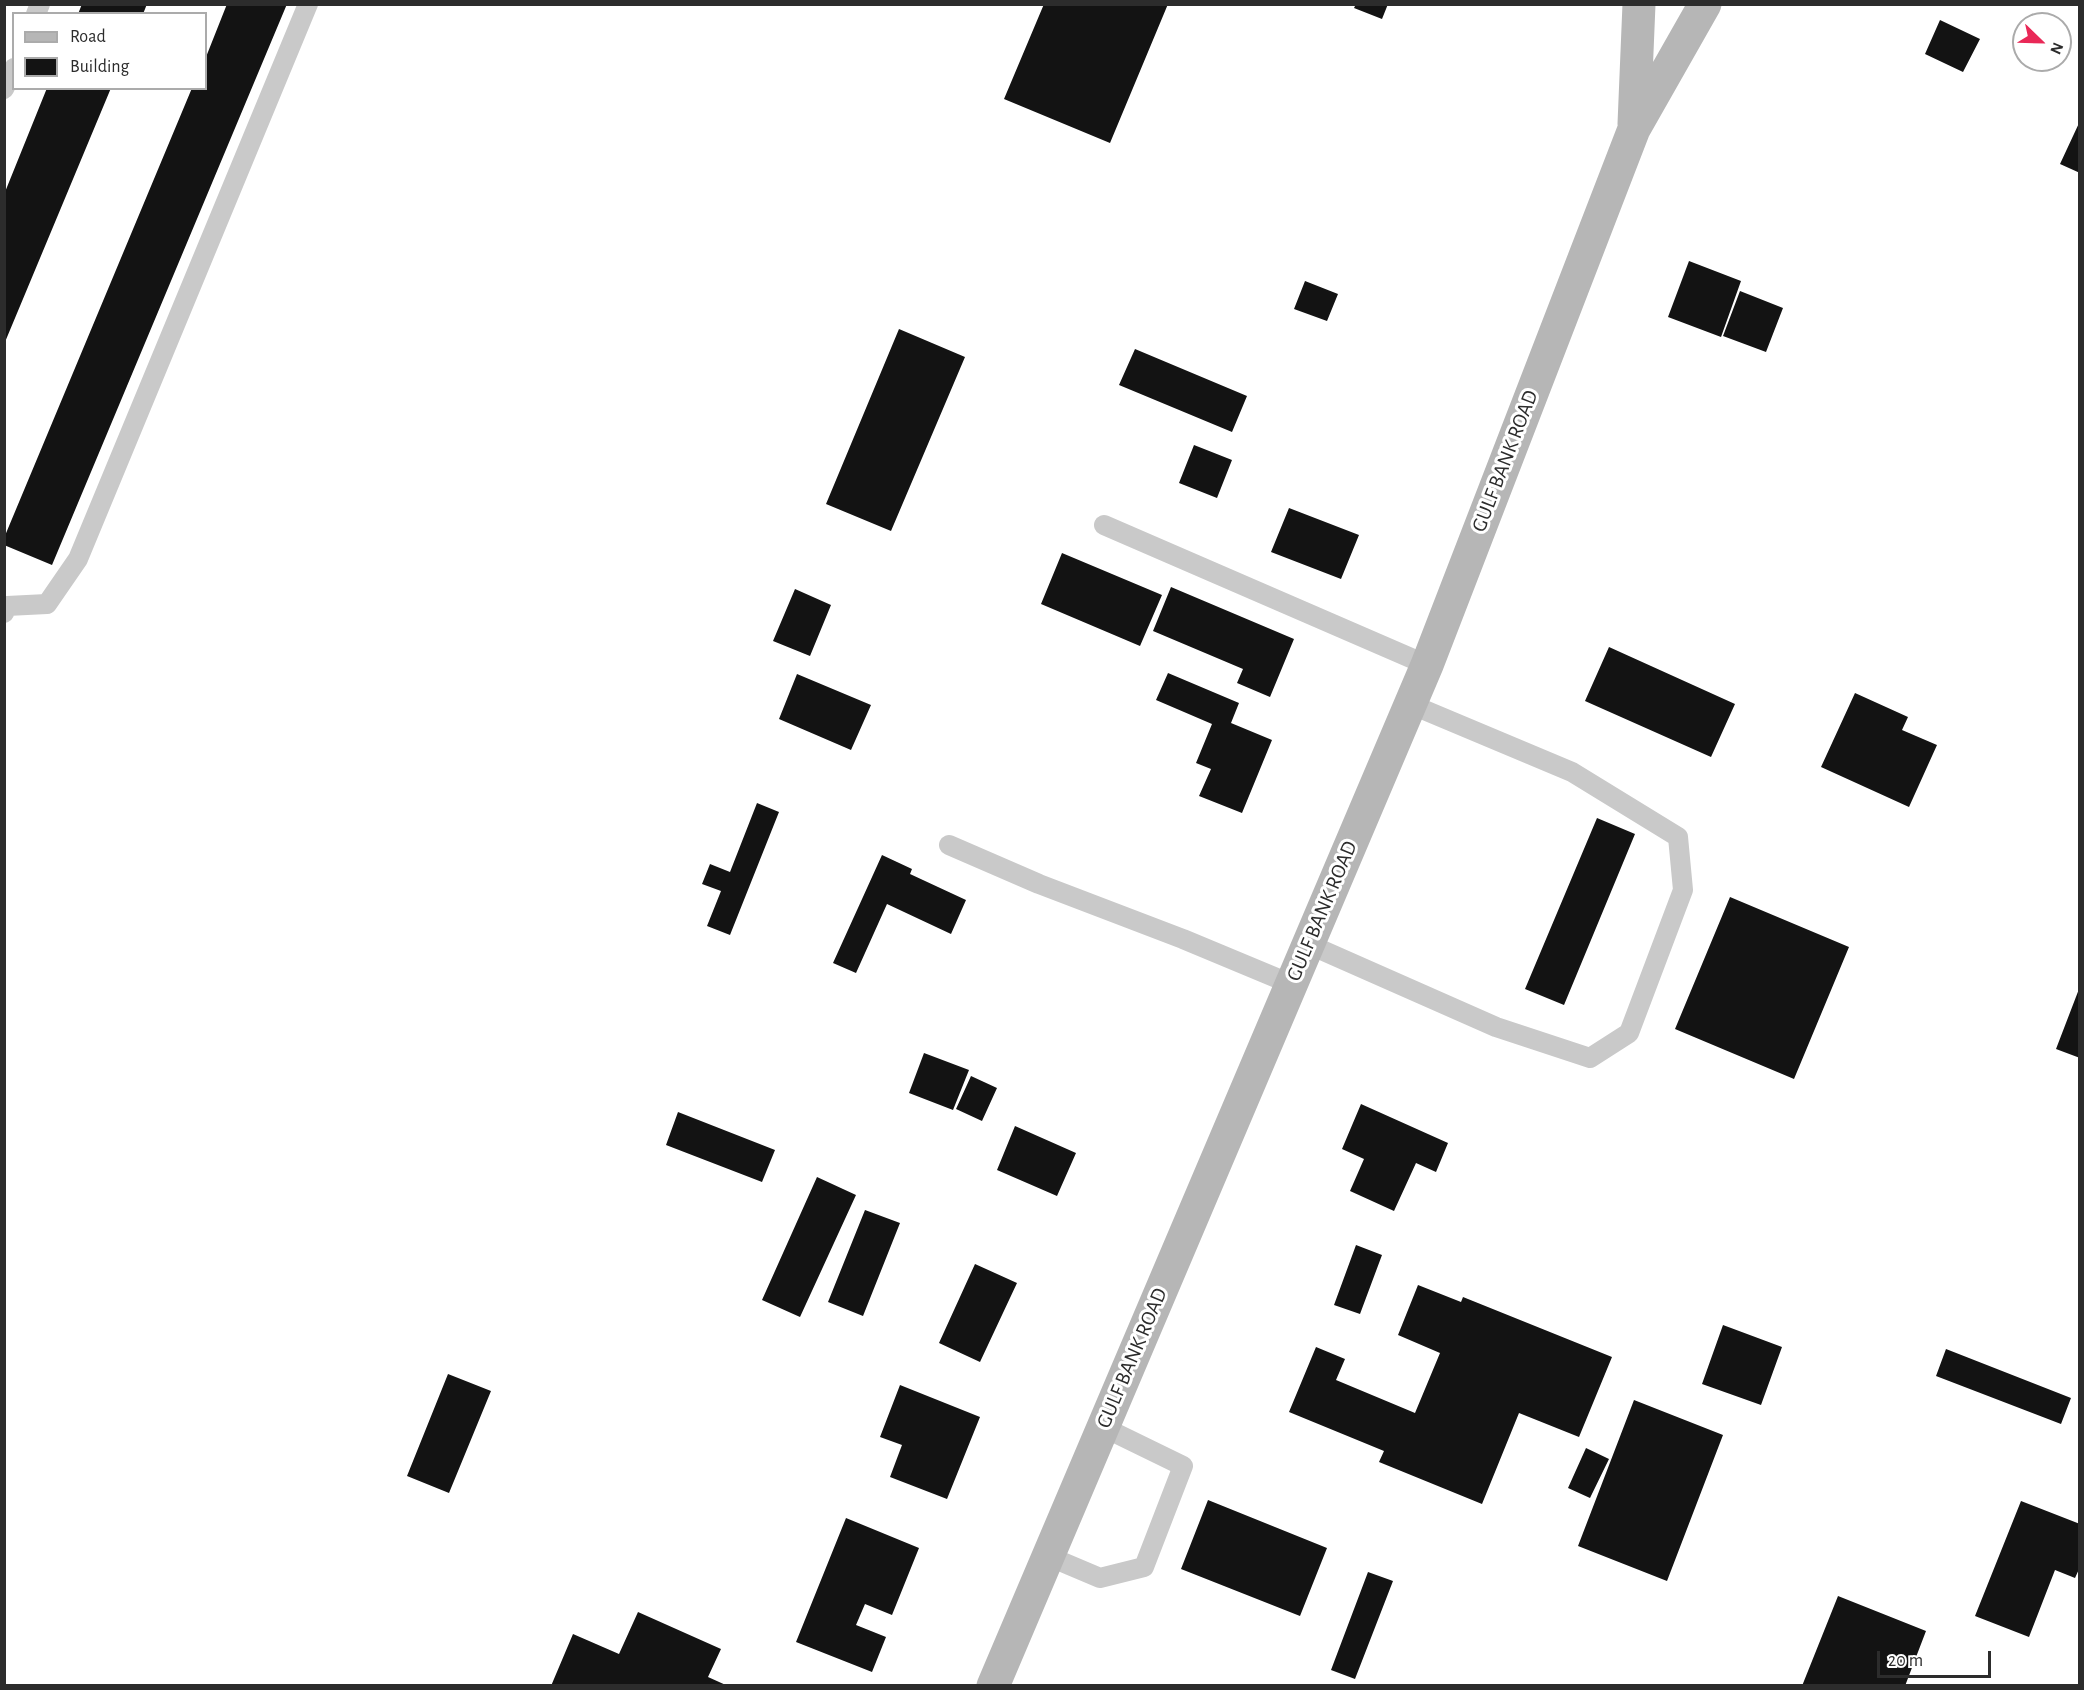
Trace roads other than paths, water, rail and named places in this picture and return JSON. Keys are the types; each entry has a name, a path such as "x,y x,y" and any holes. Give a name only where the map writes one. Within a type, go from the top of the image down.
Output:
{"main road":[{"name":"GULF BANK ROAD","path":"1634,129 1639,4"},
{"name":"GULF BANK ROAD","path":"993,1686 1410,704 1634,129 1705,4"}],"lane":[{"path":"4,613 7,606 47,603 78,559 308,4"},
{"path":"4,89 12,72"},
{"path":"1104,525 1426,665"},
{"path":"1308,944 1496,1027 1590,1058 1629,1033 1683,890 1678,837 1572,772 1410,704"},
{"path":"949,845 1039,884 1183,939 1291,984"},
{"path":"1048,1556 1100,1578 1144,1567 1182,1466 1103,1427"}]}
